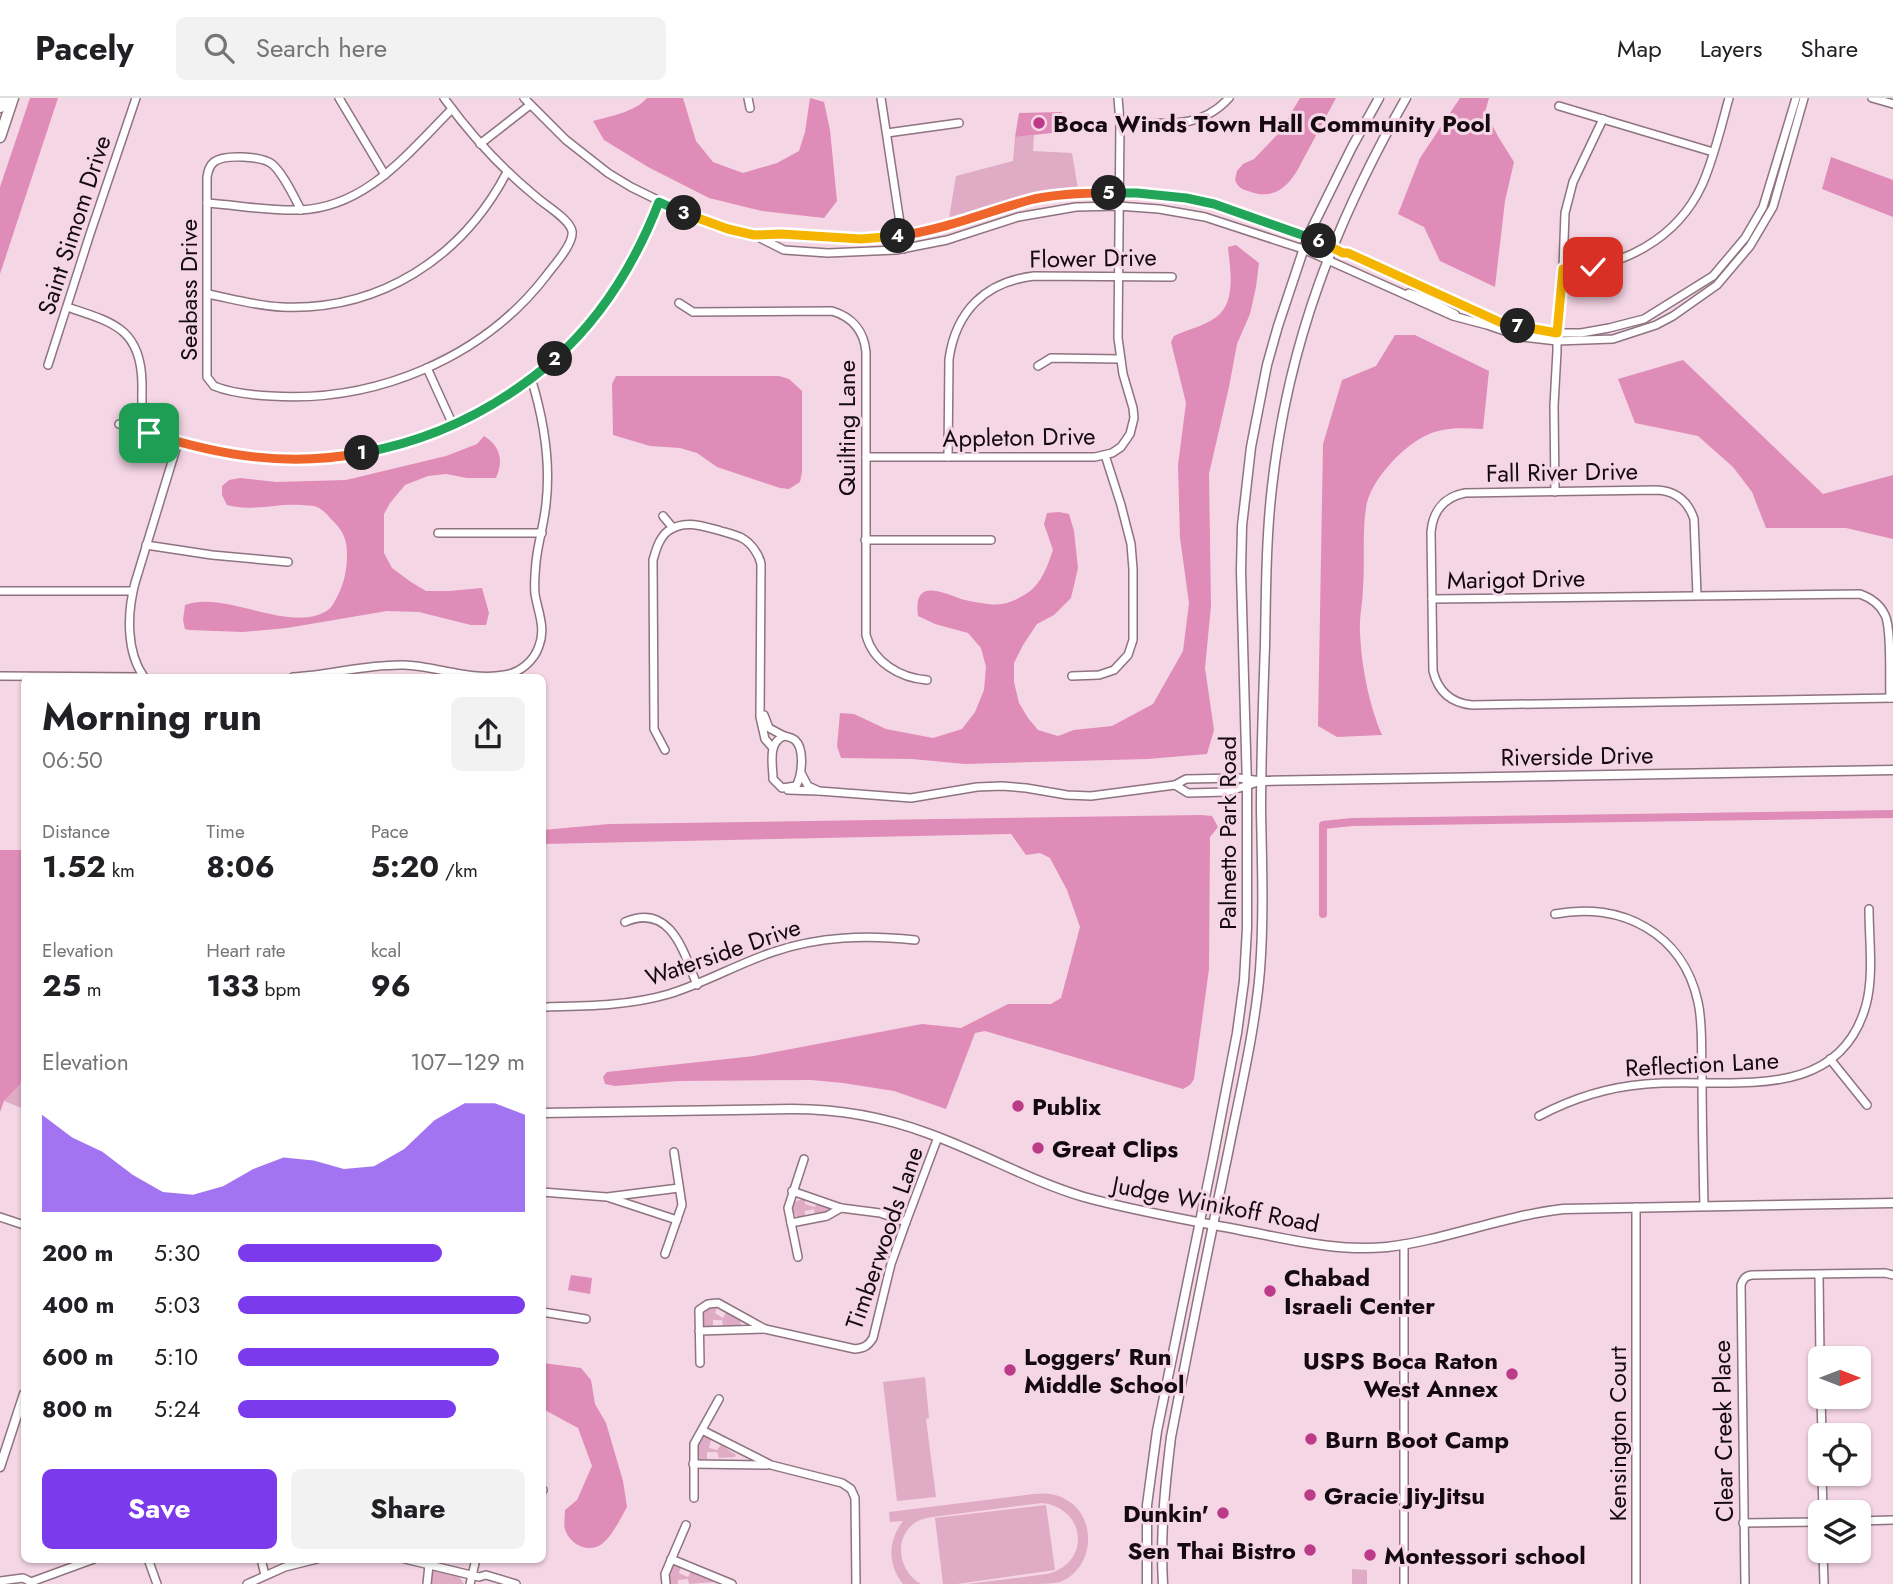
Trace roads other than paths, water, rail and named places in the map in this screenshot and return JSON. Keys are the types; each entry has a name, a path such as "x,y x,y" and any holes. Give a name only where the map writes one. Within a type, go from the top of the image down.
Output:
{"main road":[{"path":"0,107 3,98"},
{"path":"0,137 13,98"}],"street":[{"name":"Saint Simom Drive","path":"48,365 136,98"},
{"path":"339,98 386,175"},
{"name":"Seabass Drive","path":"302,210 276,169 260,158 224,158 214,162 208,171 207,377 210,383 219,388 283,397 330,395 379,385 427,368 473,342 510,314 543,280 570,243 572,232 568,222 507,172 444,98"},
{"path":"524,98 566,140 620,180 659,202 703,220 754,235 784,250 828,253 904,249 947,240 1018,217 1076,207 1159,209 1205,217 1303,249 1399,292 1427,299 1461,318 1522,337 1613,338 1673,316 1717,285 1750,246 1773,207 1804,98"},
{"path":"748,98 750,108"},
{"path":"881,98 904,249"},
{"name":"Appleton Drive","path":"866,457 1095,457 1117,450 1124,443 1133,424 1133,408 1120,359 1117,330 1120,122 1118,98"},
{"path":"1120,122 1192,121 1209,115 1229,98"},
{"name":"Palmetto Park Road","path":"1147,1584 1147,1505 1157,1431 1237,1033 1244,981 1247,928 1247,782 1241,571 1246,487 1257,414 1267,365 1308,236 1379,98"},
{"name":"Palmetto Park Road","path":"1163,1584 1164,1489 1171,1437 1258,994 1262,928 1267,560 1277,448 1303,327 1327,260 1361,180 1406,98"},
{"path":"1563,269 1593,267 1632,255 1671,228 1689,207 1702,185 1729,98"},
{"path":"754,235 861,239 902,236 1036,199 1088,193 1137,193 1186,198 1214,204 1308,236 1504,324 1557,337 1644,319 1713,276 1745,238 1763,207 1796,98"},
{"path":"1874,98 1893,104"},
{"path":"481,144 530,105"},
{"path":"1559,106 1713,152"},
{"path":"207,203 302,210 351,198 386,175 452,109"},
{"path":"1555,492 1554,406 1564,223 1568,197 1604,119"},
{"path":"887,133 959,123"},
{"path":"208,294 260,305 300,307 337,303 376,292 421,270 460,239 483,212 507,172"},
{"path":"119,424 223,453 274,459 326,458 376,451 453,425 498,402 561,353 579,334 611,294 638,251 659,202"},
{"name":"Flower Drive","path":"948,457 950,347 959,323 978,299 998,285 1034,275 1172,276"},
{"name":"Quilting Lane","path":"679,303 693,312 826,310 837,312 850,320 860,332 865,346 866,635 868,645 885,664 913,679 927,680"},
{"path":"67,307 107,320 122,330 132,342 141,362 142,419 146,432"},
{"path":"1038,366 1051,358 1120,359"},
{"path":"427,368 453,425"},
{"path":"511,674 533,658 542,638 535,583 546,506 548,462 543,424 531,378"},
{"path":"142,674 131,642 132,591 178,442"},
{"path":"1072,677 1099,676 1114,670 1128,655 1133,640 1131,544 1105,455"},
{"name":"Fall River Drive","path":"1432,599 1431,526 1442,504 1455,496 1465,493 1657,490 1667,491 1681,498 1691,509 1695,523 1697,595"},
{"path":"663,516 673,528"},
{"path":"665,750 654,729 653,560 659,542 669,530 682,525 698,524 744,539 759,558 760,717 765,740 773,747"},
{"path":"438,533 542,533"},
{"path":"865,540 991,540"},
{"path":"146,545 288,562"},
{"path":"0,591 132,591"},
{"name":"Marigot Drive","path":"1850,593 1869,598 1884,612 1888,626 1891,698 1472,705 1461,704 1446,695 1434,676 1432,599 1697,595 1850,593"},
{"path":"316,674 386,665 406,665 465,674"},
{"path":"0,676 21,676"},
{"path":"761,708 769,728 792,737 800,748 801,773 796,786 782,788 773,779 773,747 775,742 784,736"},
{"name":"Riverside Drive","path":"782,788 911,798 977,787 1002,786 1091,796 1175,785 1186,779 1247,782 1893,770"},
{"path":"801,773 808,786 819,791"},
{"name":"Riverside Drive","path":"1175,785 1188,793 1227,792 1247,782"},
{"name":"Reflection Lane","path":"1539,1116 1574,1100 1608,1089 1648,1083 1768,1081 1788,1079 1813,1070 1830,1059 1852,1036 1863,1016 1870,980 1869,909"},
{"path":"1555,914 1587,910 1617,915 1646,928 1671,948 1686,969 1699,1003 1704,1206"},
{"path":"625,922 635,918 655,919 668,927 678,939 697,985"},
{"name":"Waterside Drive","path":"546,1007 621,1004 667,995 697,985 772,952 816,941 861,937 915,940"},
{"path":"1830,1059 1867,1105"},
{"name":"Judge Winikoff Road","path":"546,1113 816,1110 870,1116 938,1137 1073,1194 1125,1207 1322,1245 1375,1247 1404,1244 1536,1212 1575,1208 1893,1203"},
{"name":"Timberwoods Lane","path":"765,1329 855,1349 863,1349 869,1344 873,1338 905,1222 938,1137"},
{"path":"665,1254 682,1205 674,1152"},
{"path":"797,1258 788,1208 804,1159"},
{"path":"546,1192 607,1197 679,1188"},
{"path":"792,1191 841,1208 880,1213 905,1222"},
{"path":"607,1197 677,1220"},
{"name":"Kensington Court","path":"1636,1207 1636,1584"},
{"path":"791,1223 827,1216 841,1208"},
{"path":"0,1217 21,1224"},
{"path":"1404,1244 1404,1584"},
{"name":"Clear Creek Place","path":"1745,1584 1741,1285 1745,1278 1752,1275 1819,1275"},
{"path":"1820,1346 1819,1275 1893,1275"},
{"path":"700,1363 699,1310 708,1304 718,1303 765,1329"},
{"path":"546,1313 586,1319"},
{"path":"699,1331 765,1329"},
{"path":"694,1498 694,1444 719,1399"},
{"path":"0,1467 3,1448 21,1402"},
{"path":"702,1430 771,1465 842,1483 851,1489 855,1499 856,1584"},
{"path":"693,1464 771,1465"},
{"path":"1871,1521 1893,1520"},
{"path":"1744,1523 1808,1521"},
{"path":"666,1584 665,1574 686,1525"},
{"path":"671,1559 732,1584"},
{"path":"0,1581 23,1578 31,1583 84,1563"},
{"path":"149,1563 157,1584"},
{"path":"262,1563 265,1575"},
{"path":"247,1584 301,1563"},
{"path":"421,1563 471,1580 486,1575 516,1584"},
{"path":"1824,1563 1824,1584"},
{"path":"427,1584 429,1565"}],"waterway":[{"path":"1323,914 1323,825 1352,822 1893,814"}],"place":[{"name":"Boca Winds Town Hall Community Pool","path":"1039,123"},
{"name":"Publix","path":"1018,1106"},
{"name":"Great Clips","path":"1038,1148"},
{"name":"Chabad Israeli Center","path":"1270,1291"},
{"name":"Loggers' Run Middle School","path":"1010,1370"},
{"name":"USPS Boca Raton West Annex","path":"1512,1374"},
{"name":"Burn Boot Camp","path":"1311,1439"},
{"name":"Gracie Jiy-Jitsu","path":"1310,1495"},
{"name":"Dunkin'","path":"1223,1513"},
{"name":"Sen Thai Bistro","path":"1310,1550"},
{"name":"Montessori school","path":"1370,1555"}]}
